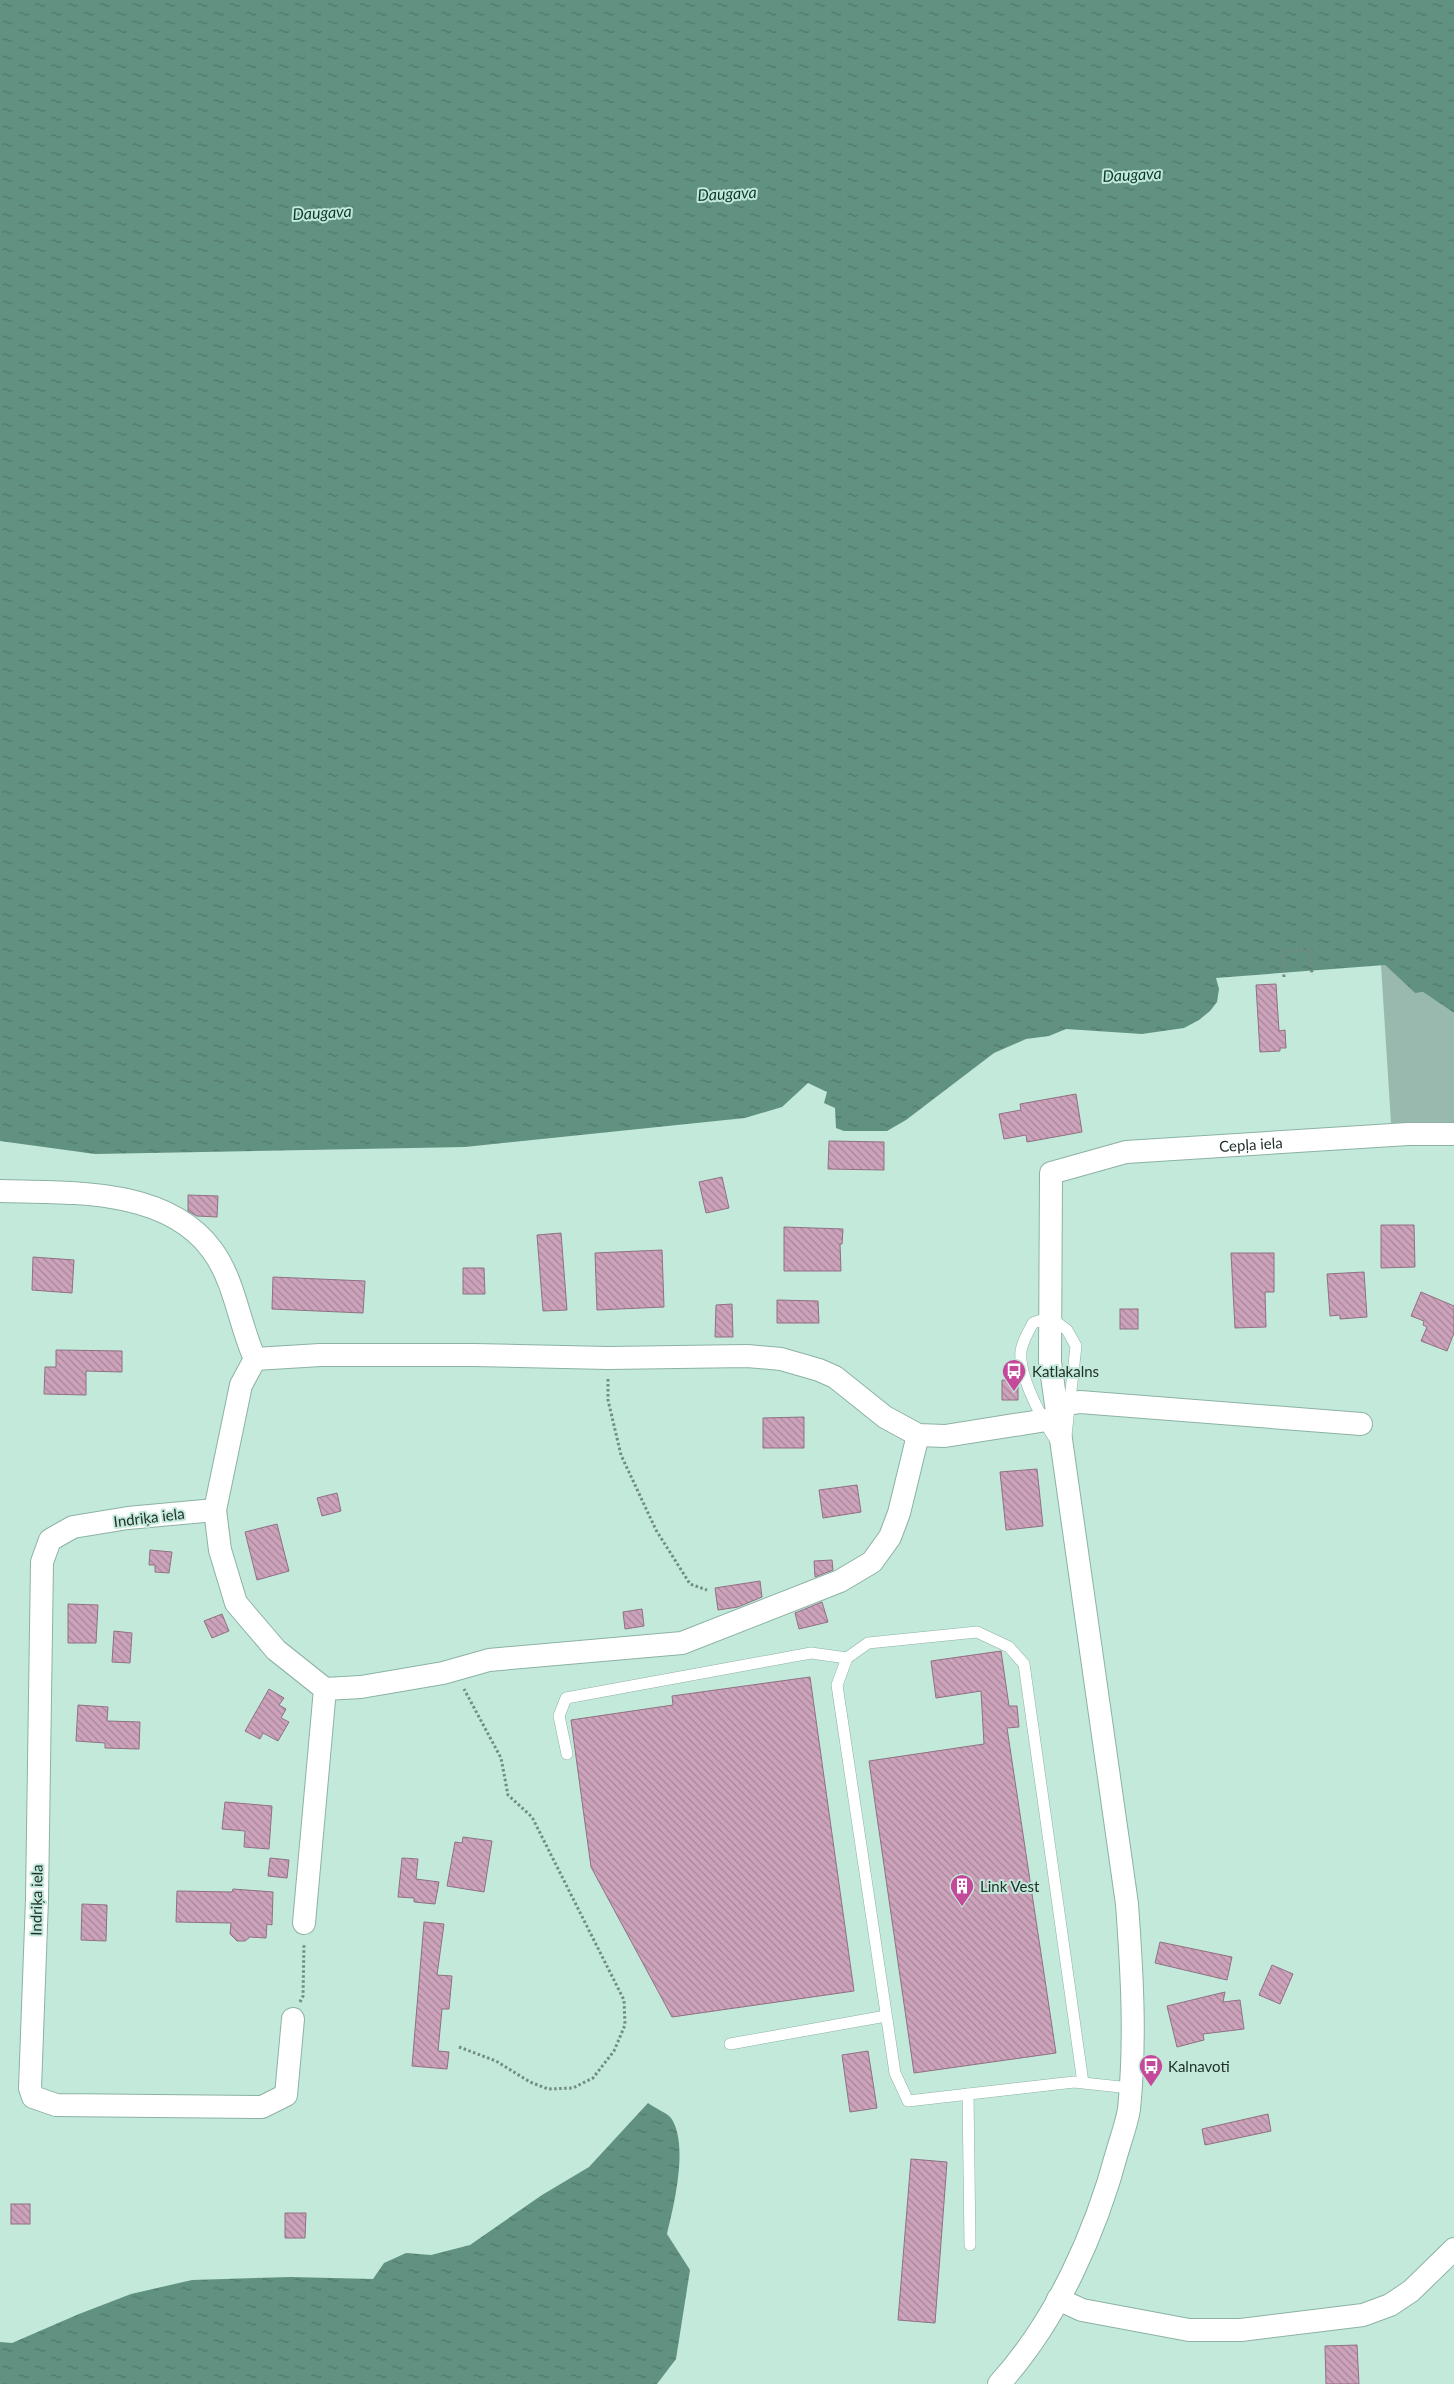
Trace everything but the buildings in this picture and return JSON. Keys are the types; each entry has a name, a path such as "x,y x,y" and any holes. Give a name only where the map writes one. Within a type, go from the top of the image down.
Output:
{"street":[{"name":"Cepļa iela","path":"1057,1412 1050,1362 1051,1173 1126,1152 1408,1134 1454,1134"},
{"path":"0,1191 76,1193 125,1200 159,1210 178,1220 197,1233 213,1250 227,1279 246,1339 255,1359"},
{"path":"255,1359 302,1356 474,1355 608,1358 747,1356 781,1359 820,1370 834,1377 885,1417 918,1435 945,1436 1057,1412 1080,1402 1361,1424"},
{"path":"255,1359 241,1385 215,1510 220,1550 236,1603 276,1650 325,1689 361,1687 454,1671 489,1660 682,1642 840,1581 872,1562 890,1537 899,1513 918,1435"},
{"path":"999,2384 1014,2367 1058,2299 1088,2237 1112,2174 1129,2111 1133,2053 1134,1991 1127,1904 1057,1412"},
{"name":"Indriķa iela","path":"215,1510 128,1518 73,1527 50,1540 42,1562 37,1899 30,2088 33,2098 56,2105 262,2107 286,2095 293,2019"},
{"path":"304,1923 325,1689"},
{"path":"1058,2299 1082,2310 1189,2330 1240,2330 1363,2315 1390,2305 1411,2291 1454,2249"}],"lane":[{"path":"1084,2083 1024,1664 1009,1647 977,1632 868,1643 847,1658 837,1685 895,2073 908,2101 1084,2083 1130,2088"},
{"path":"567,1754 559,1716 566,1698 811,1652 847,1658"},
{"path":"730,2044 886,2016"},
{"path":"968,2094 970,2245"}],"path":[{"path":"1284,977 1282,951 1310,949 1312,975"},
{"path":"608,1358 608,1400 621,1455 656,1530 690,1584 707,1590"},
{"path":"454,1671 501,1758 508,1795 532,1817 624,2000 625,2025 614,2051 593,2078 573,2088 548,2089 530,2082 496,2060 460,2046"},
{"path":"293,2019 303,1996 304,1923"}],"shaded area":[{"path":"1381,965 1385,965 1415,993 1423,992 1454,1013 1454,1123 1391,1123"}],"water":[{"name":"Daugava","path":"0,0 1454,0 1454,1013 1423,992 1415,993 1385,965 1216,978 1219,989 1217,1002 1199,1020 1184,1028 1142,1034 1066,1029 1049,1036 1026,1039 994,1053 906,1120 887,1131 844,1131 836,1128 835,1108 824,1103 827,1092 808,1083 782,1107 745,1118 465,1147 95,1154 0,1141"},
{"path":"648,2103 669,2116 676,2129 679,2143 678,2175 667,2234 690,2270 676,2359 657,2384 0,2384 0,2342 12,2343 131,2294 192,2280 291,2277 373,2279 384,2263 406,2253 431,2255 470,2245 542,2195 589,2167"}],"place":[{"name":"Katlakalns","path":"1014,1392"},
{"name":"Link Vest","path":"962,1907"},
{"name":"Kalnavoti","path":"1151,2087"}]}
